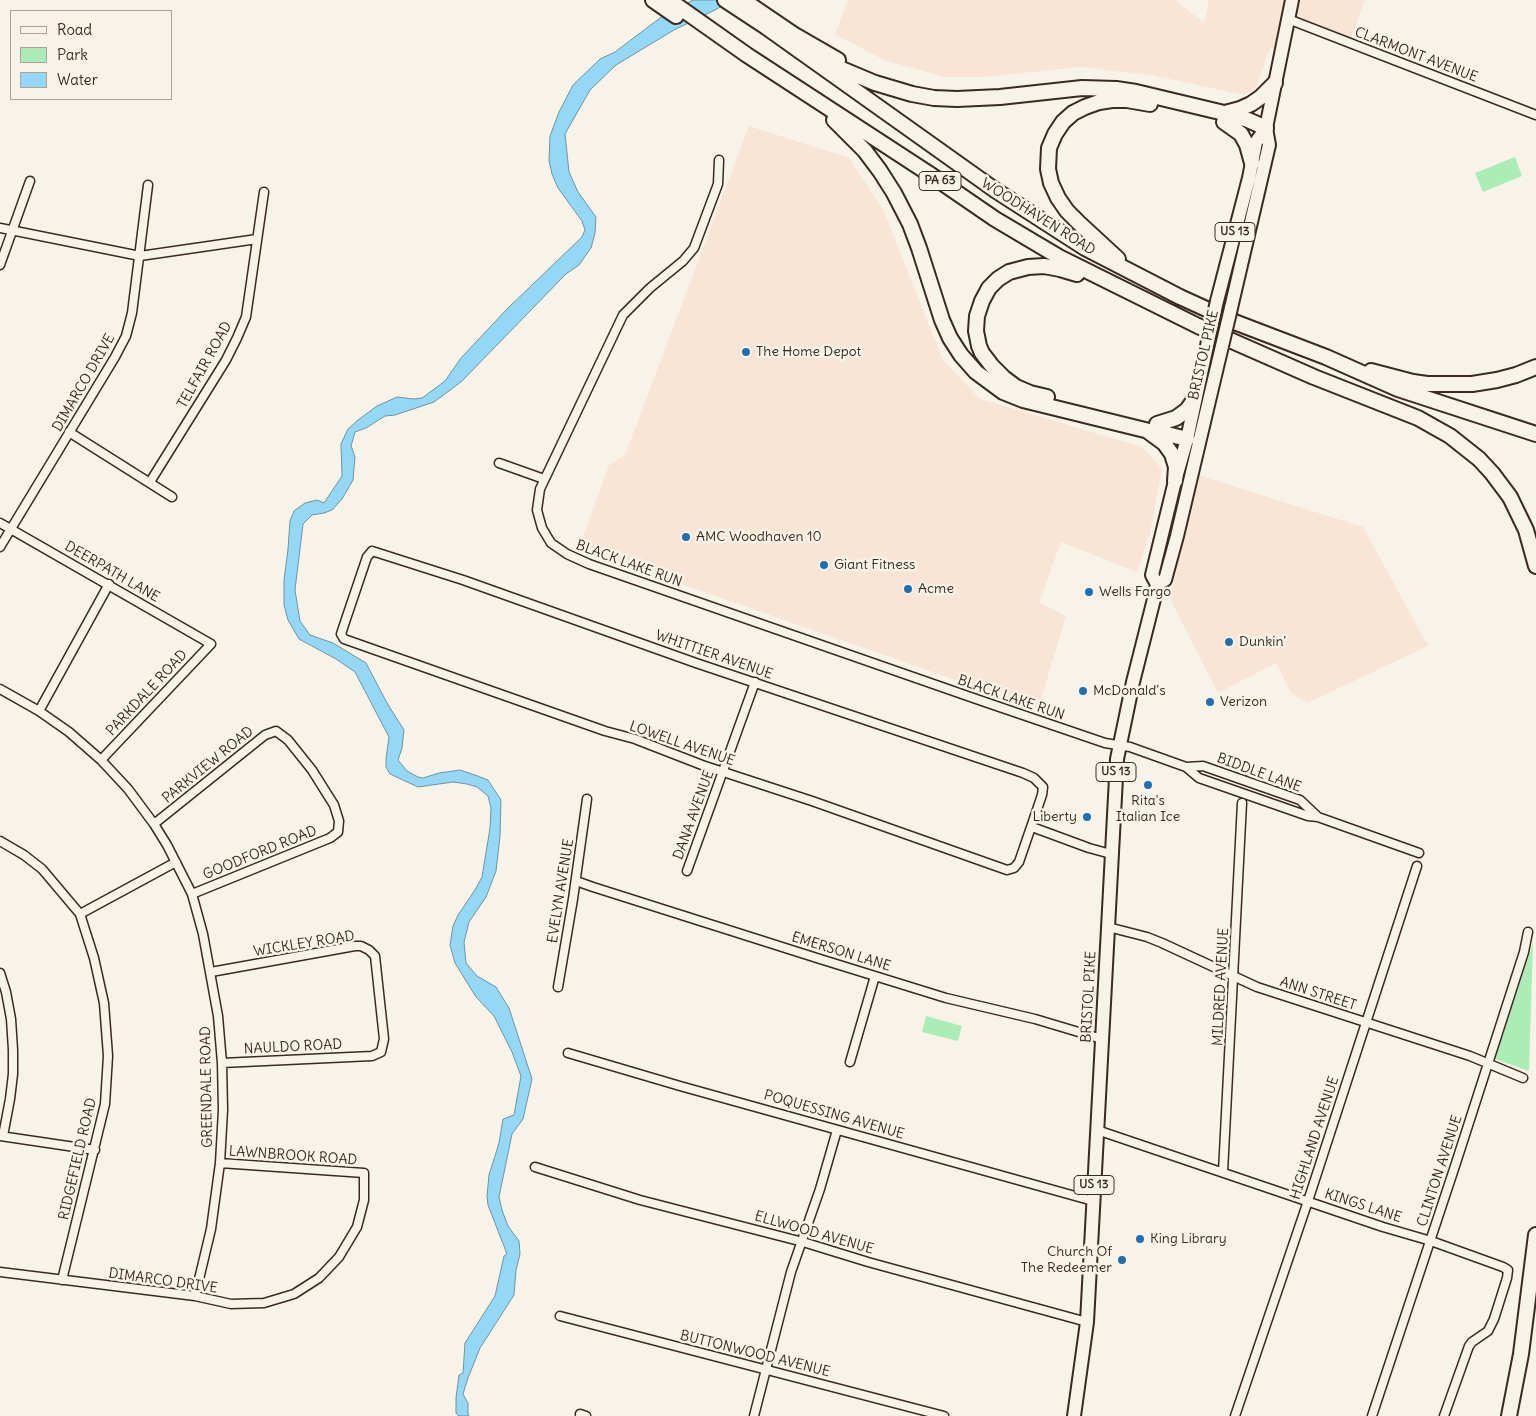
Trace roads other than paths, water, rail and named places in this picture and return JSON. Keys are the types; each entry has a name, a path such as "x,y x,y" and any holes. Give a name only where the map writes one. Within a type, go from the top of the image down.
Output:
{"highway":[{"name":"WOODHAVEN ROAD","path":"653,0 671,5 696,24 747,55 1009,228 1058,257 1198,326 1261,354"},
{"name":"WOODHAVEN ROAD","path":"733,1 766,27 994,190 1085,248 1146,281 1237,323 1326,358"},
{"path":"733,1 827,54 882,80 933,92 982,98"},
{"path":"696,24 811,106 840,131 864,156 894,193"},
{"path":"766,27 786,36 844,70 875,83 912,94 934,98 957,99 1017,96 1082,88 1103,88 1136,92 1224,117 1241,134 1247,145 1252,163"},
{"path":"747,55 802,94 834,120 865,151 880,171 910,224 946,330 955,347 976,372 1003,392 1023,400 1192,436"},
{"path":"1224,117 1251,104 1275,83"},
{"path":"1146,281 1098,242 1072,217 1058,198 1051,183 1048,162 1055,134 1063,122 1078,110 1092,104 1112,100 1135,101 1248,120 1266,128"},
{"path":"1138,297 1069,271 1052,267 1035,266 1014,270 998,279 989,288 982,301 976,323 977,338 982,353 1004,378 1023,390 1040,396 1153,428 1176,418 1187,410 1194,400"},
{"path":"1261,354 1536,444"},
{"path":"1261,354 1418,418 1450,436 1466,448 1492,473 1510,497 1526,530 1536,566"},
{"path":"1326,358 1370,371 1427,384 1472,384 1516,375 1536,367"},
{"path":"1326,358 1398,389 1536,434"},
{"path":"1153,428 1172,454 1176,467 1175,481"},
{"path":"1509,1416 1521,1354 1536,1236"}],"main road":[{"name":"BRISTOL PIKE","path":"1074,1416 1087,1322 1111,854 1119,745 1157,584 1152,576 1175,481 1222,346 1269,145 1266,128 1292,0"},
{"name":"BRISTOL PIKE","path":"1157,584 1164,580 1177,536 1192,436 1194,400 1256,142 1266,128"}],"street":[{"name":"CLARMONT AVENUE","path":"1288,19 1536,115"},
{"name":"BLACK LAKE RUN","path":"719,160 718,184 694,248 683,261 650,288 623,316 540,488 537,510 542,528 551,543 567,554 589,564 982,702 1105,743 1119,745"},
{"path":"0,265 30,181"},
{"name":"DIMARCO DRIVE","path":"0,547 126,336 132,313 148,185"},
{"name":"TELFAIR ROAD","path":"150,482 226,360 246,317 264,192"},
{"path":"0,228 140,256 257,239"},
{"path":"69,432 172,497"},
{"path":"499,463 544,480"},
{"name":"DEERPATH LANE","path":"0,523 211,644"},
{"name":"LOWELL AVENUE","path":"379,553 372,551 367,557 341,634 344,639 605,731 635,739 723,772 812,800 1007,870 1012,870 1019,862 1032,827"},
{"name":"WHITTIER AVENUE","path":"379,553 463,580 1023,773 1034,778 1043,787 1032,827"},
{"path":"39,711 109,584"},
{"name":"PARKDALE ROAD","path":"102,760 211,644"},
{"name":"DANA AVENUE","path":"688,871 755,682"},
{"name":"GREENDALE ROAD","path":"0,689 39,711 69,732 102,760 128,789 154,824 192,894 204,934 218,1016 223,1110 220,1163 211,1229 195,1296"},
{"name":"PARKVIEW ROAD","path":"154,824 265,735 276,731 279,733"},
{"name":"GOODFORD ROAD","path":"192,894 330,838 338,832 339,821 334,805 312,770 288,740 279,733"},
{"name":"BIDDLE LANE","path":"1119,745 1130,747 1186,767 1199,778 1419,852"},
{"name":"BIDDLE LANE","path":"1186,767 1203,766 1300,800 1318,817"},
{"name":"EVELYN AVENUE","path":"558,987 588,799"},
{"name":"MILDRED AVENUE","path":"1223,1172 1242,803"},
{"path":"1032,827 1111,854"},
{"name":"RIDGEFIELD ROAD","path":"0,842 24,855 42,869 80,914 94,958 104,1003 108,1056 105,1104 62,1280"},
{"path":"80,914 176,862"},
{"name":"HIGHLAND AVENUE","path":"1235,1416 1418,866"},
{"name":"EMERSON LANE","path":"576,881 946,998 1035,1019 1102,1040"},
{"name":"ANN STREET","path":"1108,927 1162,943 1257,987 1488,1063 1523,1078"},
{"name":"CLINTON AVENUE","path":"1372,1416 1431,1241 1524,952 1528,932"},
{"name":"WICKLEY ROAD","path":"211,972 354,946 361,946 369,950 375,956 384,1039 381,1052 372,1056 364,1056"},
{"path":"0,973 11,1019 13,1050 10,1099 1,1136 95,1150"},
{"path":"850,1062 875,976"},
{"name":"POQUESSING AVENUE","path":"568,1053 671,1084 1093,1201"},
{"name":"NAULDO ROAD","path":"222,1063 364,1056"},
{"path":"754,1416 791,1272 803,1242 837,1130"},
{"name":"KINGS LANE","path":"1097,1130 1383,1227 1431,1241 1508,1270 1494,1319 1488,1331 1469,1346 1444,1416"},
{"name":"LAWNBROOK ROAD","path":"220,1163 364,1173"},
{"name":"ELLWOOD AVENUE","path":"535,1167 640,1200 803,1242 868,1262 1087,1322"},
{"name":"DIMARCO DRIVE","path":"0,1272 195,1296 231,1304 264,1303 294,1294 317,1279 339,1257 357,1227 364,1200 364,1173"},
{"name":"BUTTONWOOD AVENUE","path":"560,1316 944,1416"}],"water":[{"path":"693,0 732,0 674,30 616,65 590,90 565,134 569,172 578,192 596,217 595,233 591,248 579,265 566,274 461,382 434,402 395,415 385,416 366,428 355,432 351,446 355,457 353,480 342,499 332,510 312,515 303,524 295,590 300,621 310,635 333,643 366,663 404,730 402,748 398,760 407,771 418,777 423,778 439,773 460,770 488,780 501,800 500,836 496,871 486,897 469,922 464,942 466,963 477,976 496,987 509,1008 532,1079 523,1119 512,1134 499,1197 508,1226 519,1241 520,1254 516,1270 514,1295 480,1348 468,1378 463,1394 468,1403 469,1416 459,1416 456,1413 456,1398 459,1375 463,1373 465,1343 495,1296 504,1256 507,1254 488,1205 487,1196 489,1175 499,1143 503,1119 514,1115 521,1076 512,1052 494,1016 476,997 455,963 450,945 453,926 458,915 482,877 490,828 491,808 488,796 477,787 453,782 418,787 390,774 386,767 389,737 355,672 336,659 299,639 288,620 284,605 284,580 290,521 294,511 305,503 317,500 324,503 342,476 341,444 348,429 377,406 397,397 422,398 445,381 461,358 508,308 582,237 585,230 582,221 558,188 549,161 550,136 559,112 573,85 600,59 615,52 660,18"}],"place":[{"name":"The Home Depot","path":"746,352"},
{"name":"AMC Woodhaven 10","path":"686,537"},
{"name":"Giant Fitness","path":"824,565"},
{"name":"Acme","path":"908,589"},
{"name":"Wells Fargo","path":"1089,592"},
{"name":"Dunkin'","path":"1229,642"},
{"name":"McDonald's","path":"1083,691"},
{"name":"Verizon","path":"1210,702"},
{"name":"Rita's Italian Ice","path":"1148,785"},
{"name":"Liberty","path":"1087,817"},
{"name":"King Library","path":"1140,1239"},
{"name":"Church Of The Redeemer","path":"1122,1260"}]}
